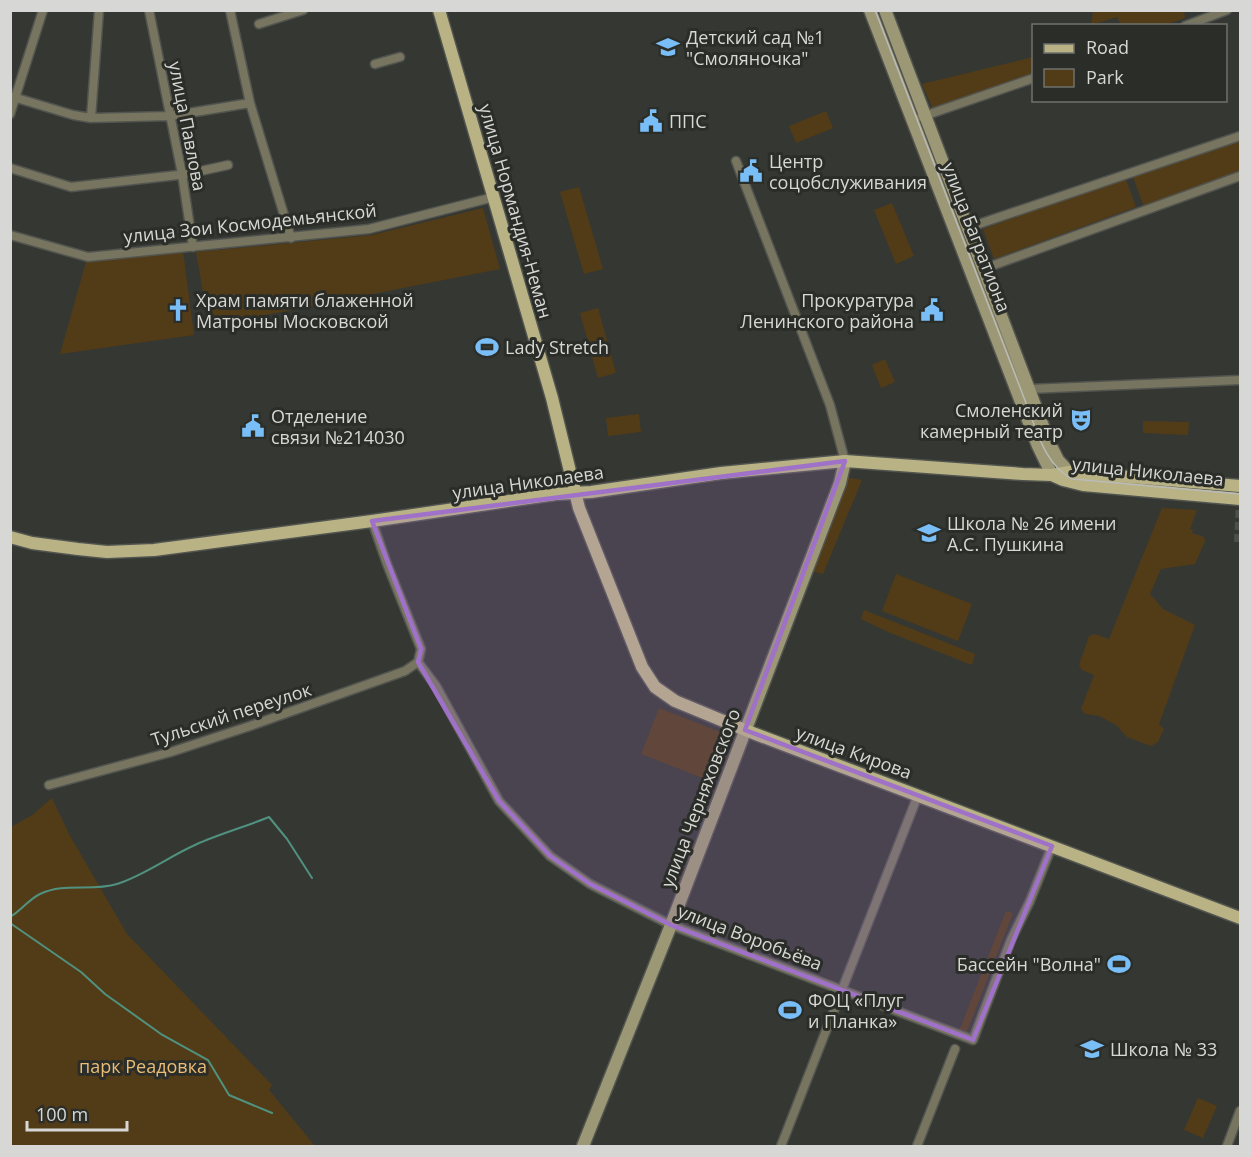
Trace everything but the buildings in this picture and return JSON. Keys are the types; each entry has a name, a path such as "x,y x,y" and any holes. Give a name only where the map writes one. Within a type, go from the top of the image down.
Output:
{"main road":[{"name":"улица Нормандия-Неман","path":"439,10 552,398 575,493"},
{"name":"улица Багратиона","path":"870,10 1038,446 1050,471"},
{"name":"улица Багратиона","path":"885,10 1029,389 1058,460 1069,472"},
{"path":"1023,474 1038,462 1038,446"},
{"path":"1050,471 1058,460"},
{"name":"улица Николаева","path":"10,537 32,543 106,552 142,551 721,473 845,461 1023,474 1050,471 1069,472 1240,486"},
{"name":"улица Черняховского","path":"583,1146 840,483 845,461"},
{"name":"улица Николаева","path":"1050,471 1063,480 1083,485 1240,499"},
{"name":"улица Кирова","path":"575,493 642,668 655,687 675,701 745,730 1240,918"}],"street":[{"path":"10,114 13,97 43,10"},
{"path":"91,118 99,10"},
{"name":"улица Павлова","path":"149,10 182,174 193,247"},
{"path":"230,10 250,103 291,238"},
{"path":"260,24 303,10"},
{"path":"1190,24 1227,10"},
{"path":"375,64 400,57"},
{"path":"912,120 1032,79"},
{"path":"13,97 91,118 170,116 250,103"},
{"path":"967,228 1240,136"},
{"path":"736,161 830,405 845,461"},
{"path":"10,168 71,187 182,174 228,165"},
{"path":"983,269 1240,177"},
{"name":"улица Зои Космодемьянской","path":"10,235 88,257 369,229 494,197"},
{"path":"1029,389 1240,380"},
{"path":"372,521 421,649 418,662"},
{"name":"Тульский переулок","path":"49,785 171,753 405,671 418,662"},
{"name":"улица Воробьёва","path":"418,662 436,686 499,801 550,856 590,884 670,925 972,1040 1011,940 1030,902 1052,846"},
{"path":"781,1146 918,795"},
{"path":"917,1146 955,1049"},
{"path":"1227,1146 1240,1111"}],"highlighted area":[{"path":"845,461 745,730 1052,846 973,1040 671,925 590,884 550,856 499,801 418,662 421,649 372,521"}],"green space":[{"path":"1093,11 1184,11 1185,18 1168,24 1120,24 1117,17 1091,24"},
{"path":"1032,57 1032,76 933,109 922,84"},
{"path":"826,111 833,128 796,143 789,126"},
{"path":"1240,138 1240,172 1144,207 1133,177"},
{"path":"1125,177 1136,207 994,259 983,229"},
{"path":"579,187 603,269 584,274 560,192"},
{"path":"892,203 914,256 896,264 874,210"},
{"path":"483,208 500,269 209,326 196,252 372,235"},
{"path":"183,251 194,335 60,354 86,262"},
{"path":"598,308 616,373 598,378 580,313"},
{"path":"885,359 895,382 881,388 872,365"},
{"path":"639,414 641,432 608,436 606,418"},
{"path":"1143,421 1189,422 1188,435 1143,433"},
{"path":"845,477 862,480 823,574 811,571"},
{"path":"1162,508 1197,510 1190,529 1193,530 1192,533 1204,537 1205,541 1195,564 1161,569 1150,594 1163,609 1195,625 1159,724 1164,729 1158,742 1151,746 1127,737 1116,725 1099,716 1085,714 1081,709 1094,675 1082,670 1079,665 1089,636 1095,634 1109,639"},
{"path":"896,574 972,604 958,641 882,611"},
{"path":"864,610 975,654 972,665 861,619"},
{"path":"659,708 733,737 715,783 641,754"},
{"name":"парк Реадовка","path":"52,798 69,834 127,934 272,1085 269,1090 315,1146 11,1146 11,827 32,815"},
{"path":"1006,911 1013,913 966,1034 959,1031"},
{"path":"1198,1098 1217,1106 1203,1138 1184,1130"}],"waterway":[{"path":"10,917 32,899 49,890 117,884 213,837 269,817 287,839 312,878"},
{"path":"10,923 81,972 105,994 161,1034 208,1060 229,1095 272,1113"}],"tunnel":[{"path":"1238,542 1240,501"}],"tram line":[{"path":"875,10 1038,435 1055,465 1072,479 1240,494"}],"place":[{"name":"Детский сад №1 \"Смоляночка\"","path":"668,47"},
{"name":"ППС","path":"651,121"},
{"name":"Центр соцобслуживания","path":"751,171"},
{"name":"Храм памяти блаженной Матроны Московской","path":"178,310"},
{"name":"Прокуратура Ленинского района","path":"932,310"},
{"name":"Lady Stretch","path":"487,347"},
{"name":"Смоленский камерный театр","path":"1081,420"},
{"name":"Отделение связи №214030","path":"253,426"},
{"name":"Школа № 26 имени А.С. Пушкина","path":"929,533"},
{"name":"Бассейн \"Волна\"","path":"1119,964"},
{"name":"ФОЦ «Плуг и Планка»","path":"790,1010"},
{"name":"Школа № 33","path":"1092,1049"}]}
